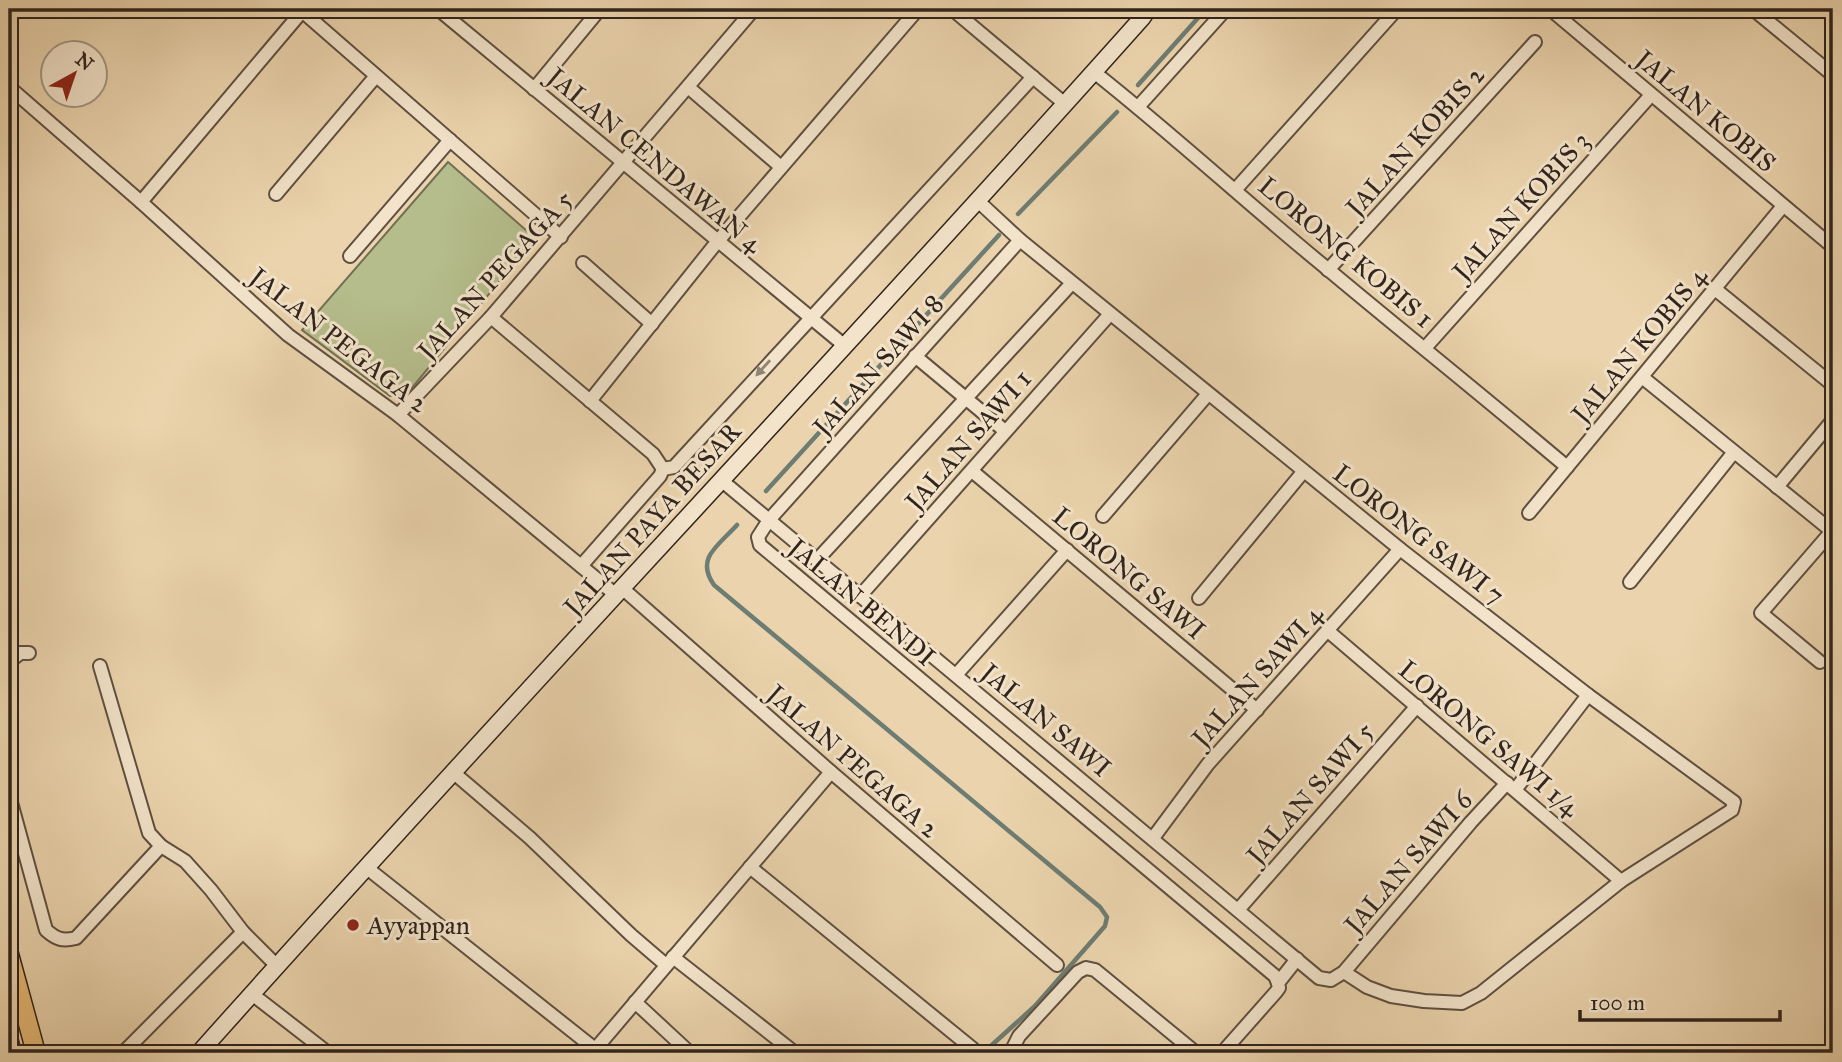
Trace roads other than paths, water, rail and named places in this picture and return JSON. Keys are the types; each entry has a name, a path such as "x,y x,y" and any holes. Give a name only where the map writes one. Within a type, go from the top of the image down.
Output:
{"main road":[{"path":"9,954 36,1053"},
{"path":"9,1042 12,1053"}],"street":[{"name":"JALAN CENDAWAN 4","path":"439,9 845,346"},
{"path":"534,89 600,9"},
{"name":"JALAN PEGAGA 5","path":"398,415 491,317 754,9"},
{"path":"590,401 717,242 918,9"},
{"path":"951,9 1065,104"},
{"name":"JALAN PAYA BESAR","path":"199,1053 978,201 1145,14 1156,9"},
{"path":"1138,107 1226,9"},
{"path":"1236,189 1397,9"},
{"name":"JALAN KOBIS","path":"1550,9 1833,247"},
{"path":"1753,9 1833,75"},
{"path":"141,202 303,10 561,237"},
{"name":"JALAN KOBIS 2","path":"1328,270 1535,42"},
{"name":"LORONG KOBIS 1","path":"1094,72 1567,467"},
{"path":"276,194 376,76"},
{"path":"663,469 674,467 809,317 1033,77"},
{"name":"JALAN PEGAGA 2","path":"9,87 288,335 398,415 581,566 619,592 1057,965"},
{"path":"688,87 782,167"},
{"name":"JALAN KOBIS 3","path":"1425,348 1651,95"},
{"path":"350,256 450,140"},
{"name":"LORONG SAWI 7","path":"978,201 1072,283 1400,549 1588,695 1734,802 1732,810 1621,881"},
{"name":"JALAN KOBIS 4","path":"1529,513 1783,206"},
{"name":"JALAN SAWI 8","path":"769,520 1020,240"},
{"path":"583,263 652,324"},
{"path":"817,560 1072,283"},
{"path":"1715,289 1833,385"},
{"name":"JALAN SAWI 1","path":"860,596 1110,314"},
{"path":"491,317 653,454 663,469"},
{"path":"915,356 1005,431"},
{"path":"1642,377 1833,532 1761,613 1821,662"},
{"path":"1104,516 1208,394"},
{"path":"1777,487 1833,420"},
{"path":"1630,582 1734,452"},
{"path":"581,566 660,476 663,469"},
{"name":"LORONG SAWI","path":"972,471 1257,710"},
{"path":"1199,598 1303,471"},
{"name":"JALAN SAWI","path":"721,480 1319,978 1331,980 1344,972"},
{"name":"JALAN BENDI","path":"769,520 758,537 760,545 779,563 1170,887 1275,976 1278,982"},
{"name":"JALAN SAWI 4","path":"1153,838 1208,764 1400,549"},
{"path":"956,675 1067,550"},
{"name":"LORONG SAWI 1/4","path":"1328,631 1621,881"},
{"path":"9,662 20,653 29,653"},
{"path":"100,666 149,832 161,846 185,862 211,890 243,932 277,966"},
{"name":"JALAN SAWI 6","path":"1344,972 1471,822 1511,786 1588,695"},
{"name":"JALAN SAWI 5","path":"1238,910 1417,706"},
{"path":"367,868 594,1051 831,772"},
{"path":"454,773 530,838 631,935 795,1053"},
{"path":"9,795 46,930 54,938 65,941 76,938 161,846"},
{"path":"750,867 973,1049"},
{"path":"1344,972 1367,987 1391,996 1462,1003 1481,993 1621,881"},
{"path":"122,1053 243,932"},
{"path":"1222,1053 1276,992 1279,988 1278,982 1297,959"},
{"path":"1014,1053 1013,1048 1019,1035 1078,972 1086,968 1095,970 1196,1053"},
{"path":"252,994 328,1053"},
{"path":"635,1002 690,1053"}],"waterway":[{"path":"1138,85 1206,9"},
{"path":"1018,214 1117,112"},
{"path":"766,491 999,235"},
{"path":"737,525 716,546 708,560 709,576 714,585 1100,907 1107,917 1105,926 1035,1006 983,1053"}],"place":[{"name":"Ayyappan","path":"353,925"}]}
